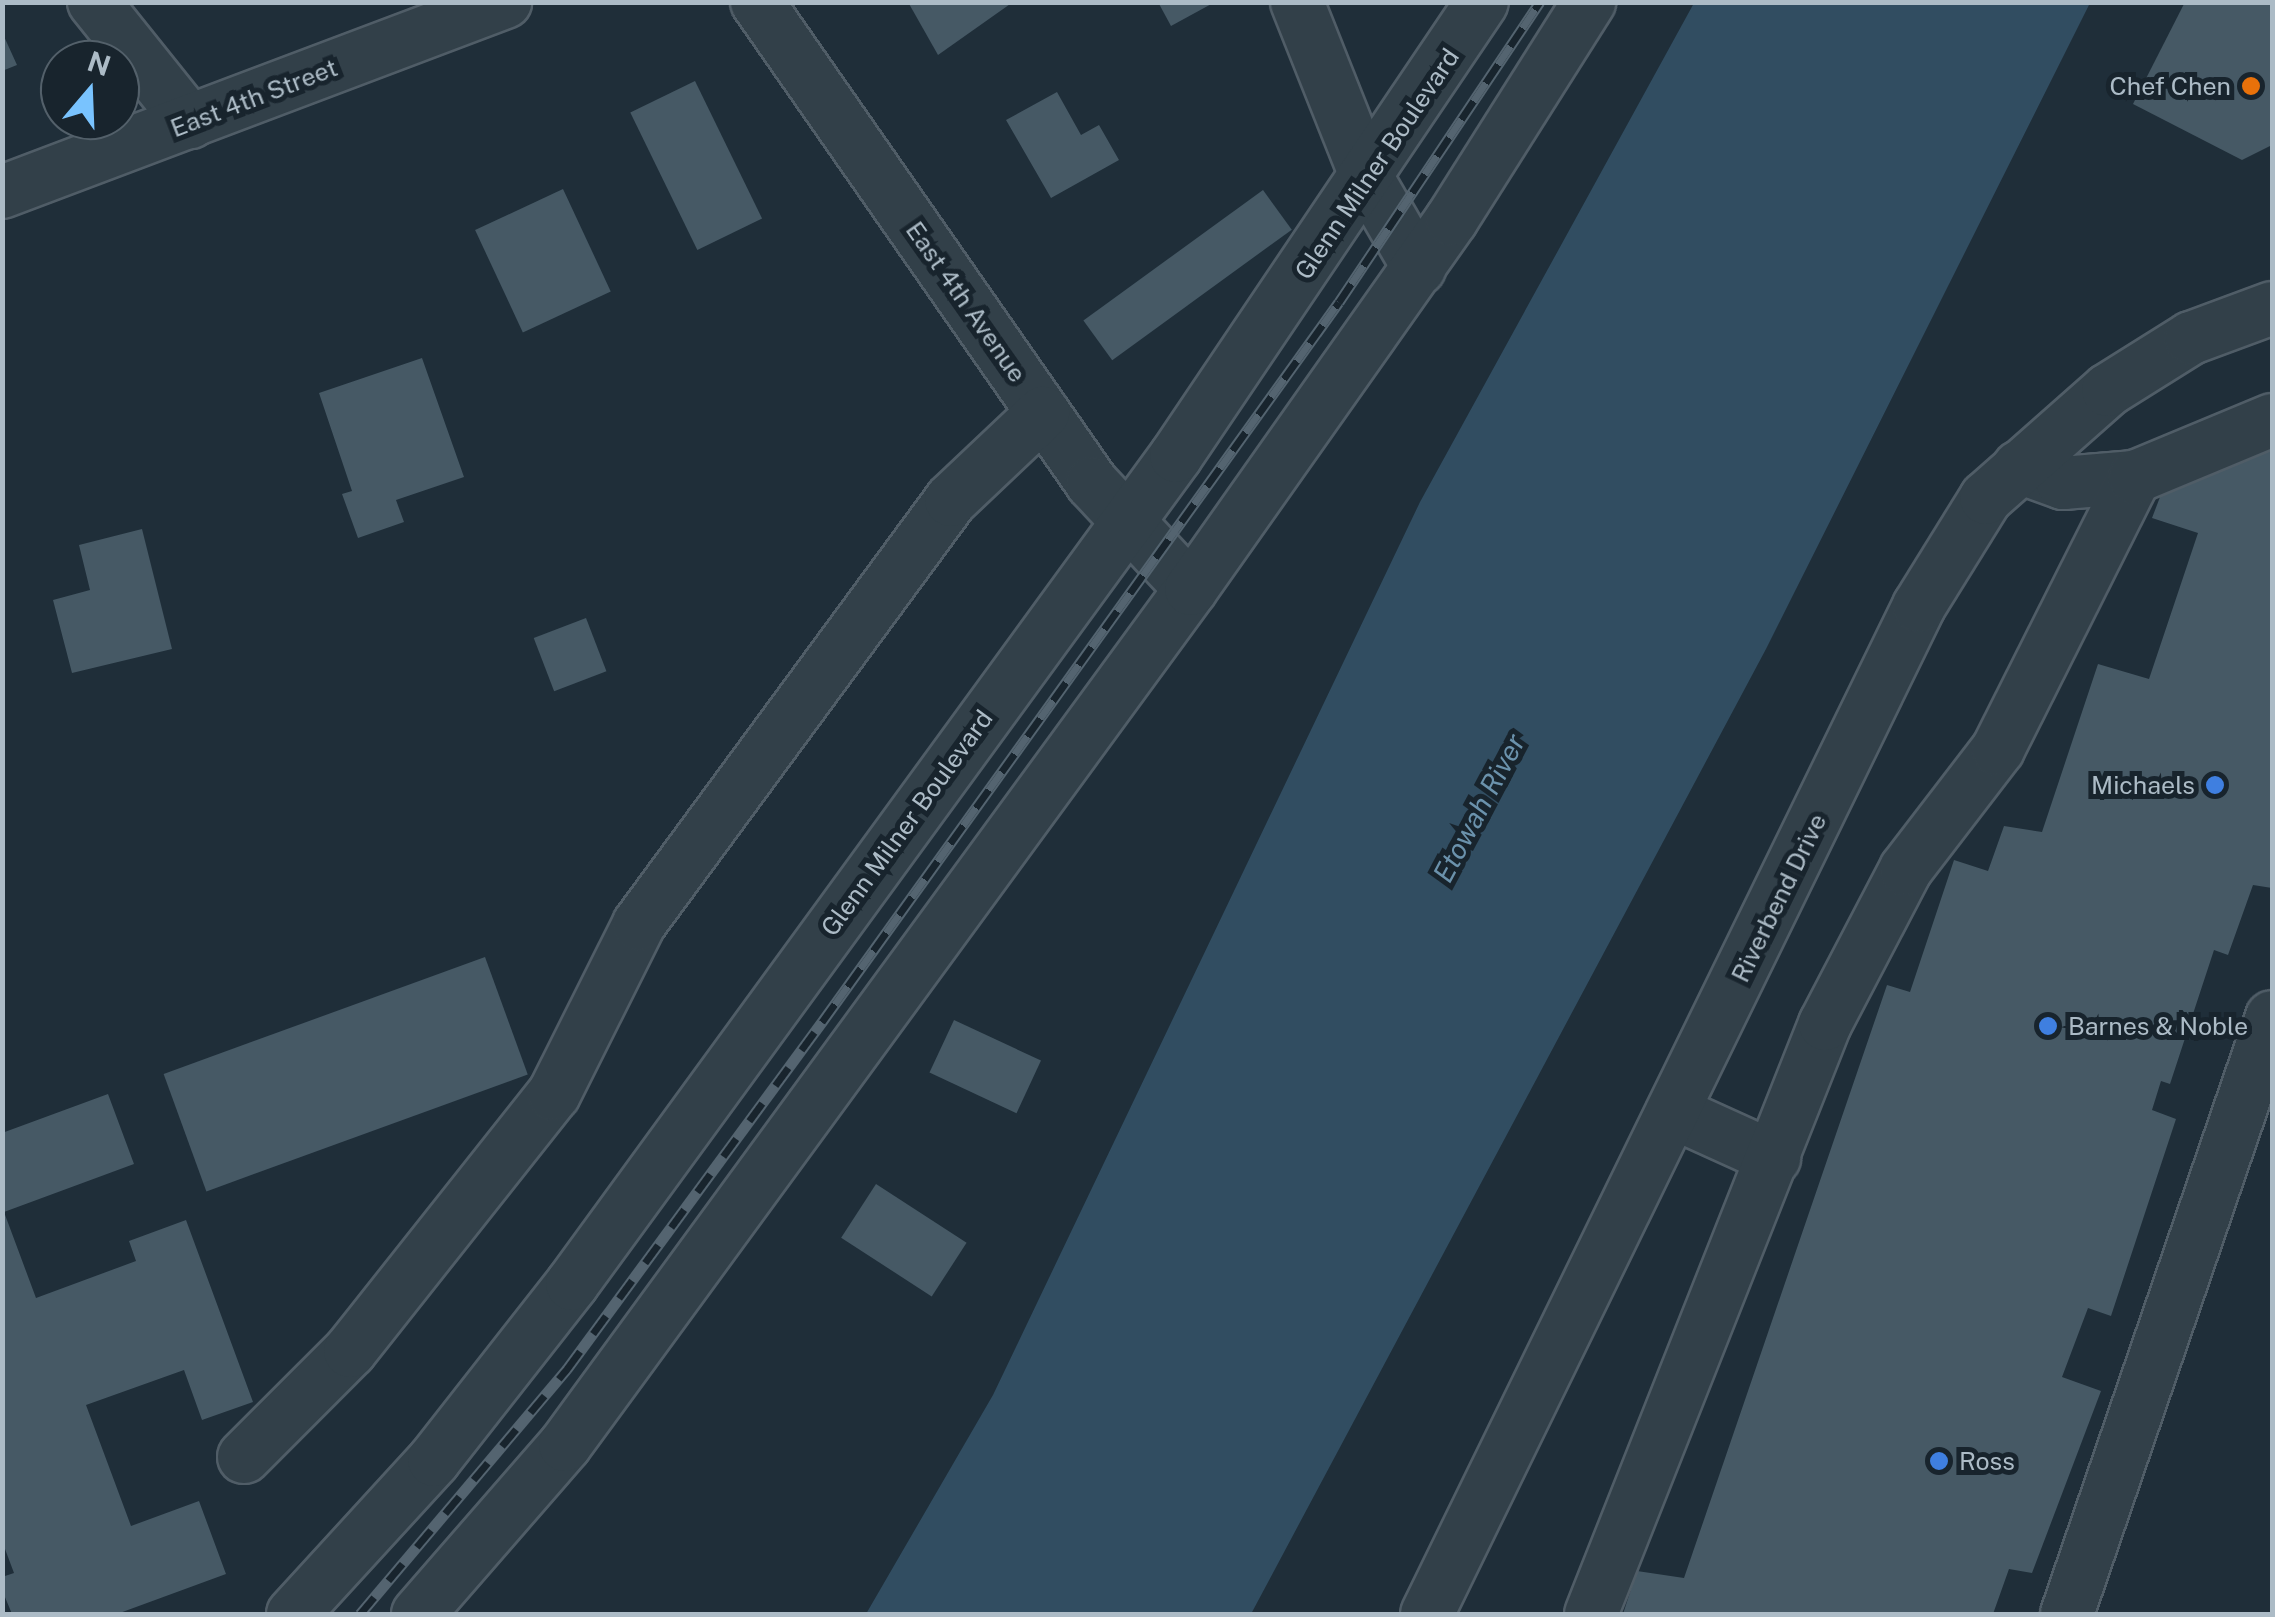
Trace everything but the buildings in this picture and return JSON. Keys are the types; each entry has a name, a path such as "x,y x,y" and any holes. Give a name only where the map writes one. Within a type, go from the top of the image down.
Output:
{"street":[{"path":"94,2 190,122"},
{"name":"East 4th Street","path":"2,192 504,2"},
{"name":"East 4th Avenue","path":"757,2 1043,413 1128,521 1191,589"},
{"path":"1297,2 1368,180 1419,268"},
{"name":"Glenn Milner Boulevard","path":"292,1614 434,1460 572,1284 1128,521 1368,180 1482,2"},
{"path":"418,1614 565,1444 1191,589 1419,268 1589,2"},
{"name":"Riverbend Drive","path":"1427,1614 1919,606 1986,498 2108,390 2191,338 2272,308"},
{"path":"244,1456 350,1351 554,1094 639,924 951,500 1043,413"},
{"path":"2019,467 2063,484 2135,478 2272,420"},
{"path":"1591,1614 1825,1024 1906,869 1998,749 2135,478"},
{"path":"2067,1614 2268,1042"},
{"path":"1675,1112 1774,1158"}],"water":[{"name":"Etowah River","path":"1694,3 2090,3 1766,649 1251,1614 866,1614 993,1395 1420,502"}],"railway":[{"path":"360,1614 567,1369 822,1022 1339,302 1540,2"}],"place":[{"name":"Chef Chen","path":"2251,86"},
{"name":"Michaels","path":"2215,785"},
{"name":"Barnes & Noble","path":"2048,1026"},
{"name":"Ross","path":"1939,1461"}]}
